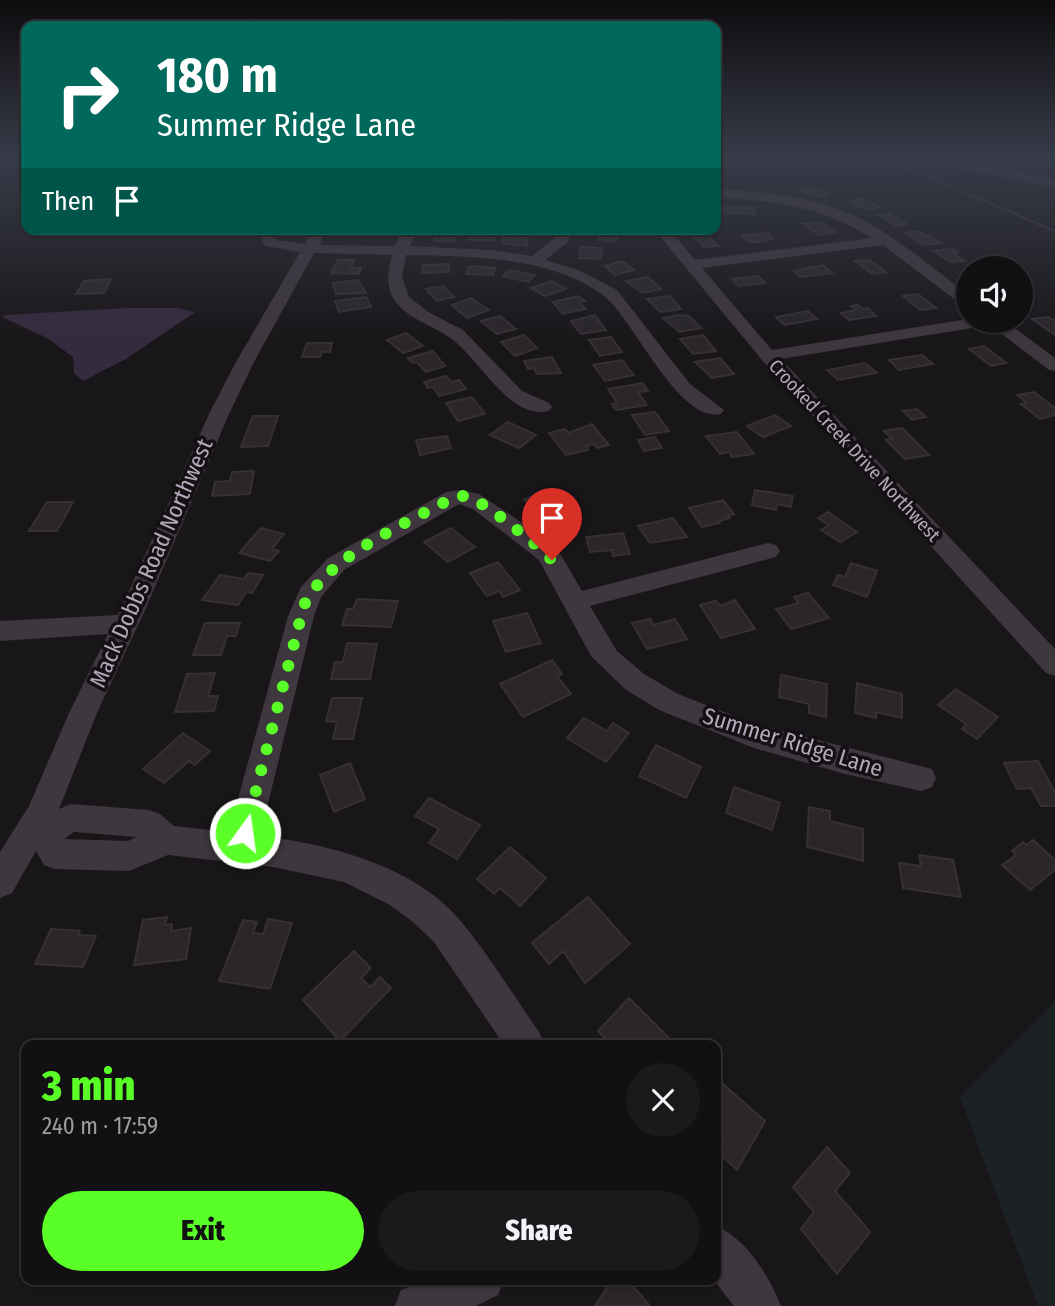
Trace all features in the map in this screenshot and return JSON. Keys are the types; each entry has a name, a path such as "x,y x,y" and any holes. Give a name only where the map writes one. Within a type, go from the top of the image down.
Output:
{"street":[{"path":"848,219 956,293"},
{"path":"267,235 273,244 316,238 400,251 474,253 535,261 597,284 611,293 683,388 714,410"},
{"path":"407,235 394,276 402,299 424,317 457,334 515,395 542,407"},
{"path":"535,261 563,239 564,235"},
{"name":"Crooked Creek Drive Northwest","path":"666,235 768,356 1055,666"},
{"name":"Mack Dobbs Road Northwest","path":"0,882 37,831 219,414 245,362 316,238"},
{"path":"694,265 883,241"},
{"path":"768,356 956,326"},
{"path":"1010,333 1055,366"},
{"name":"Summer Ridge Lane","path":"241,848 300,616 310,593 336,564 454,497 467,496 546,553 577,601 602,652 617,668 643,688 705,717 773,741 847,763 921,778"},
{"path":"577,601 768,551"},
{"path":"0,631 126,624"},
{"path":"37,831 55,854 129,856 167,841 304,857 348,868 376,879 410,900 446,930 523,1040"},
{"path":"721,1255 759,1306"},
{"path":"416,1306 451,1295 470,1285"}],"shaded area":[{"path":"177,308 195,312 126,359 83,381 74,373 73,357 47,338 2,317 6,315"},
{"path":"1055,1002 1055,1306 1038,1306 960,1097"}],"building":[{"path":"885,219 898,219 907,224 896,226"},
{"path":"820,222 835,232 819,235 803,224"},
{"path":"919,231 941,243 923,245 905,233"},
{"path":"767,233 773,238 760,242 748,242 742,236"},
{"path":"436,235 456,235 454,241 435,241"},
{"path":"469,235 495,235 494,240 468,240"},
{"path":"504,235 529,235 527,246 502,243"},
{"path":"596,235 619,235 615,242 598,240 601,236"},
{"path":"707,235 718,246 704,247 694,237"},
{"path":"581,247 602,248 601,259 579,258"},
{"path":"953,249 958,252 953,253 958,256 956,262 950,262 934,251"},
{"path":"338,260 354,260 351,268 361,268 359,274 331,273"},
{"path":"869,260 886,272 872,274 855,261"},
{"path":"622,261 634,270 615,275 605,266"},
{"path":"449,264 449,272 422,273 423,265"},
{"path":"823,265 832,273 801,277 794,271"},
{"path":"469,266 495,268 493,275 466,274"},
{"path":"510,270 535,275 528,282 503,276"},
{"path":"758,276 765,283 739,286 732,279"},
{"path":"648,277 661,289 643,293 626,281"},
{"path":"111,279 104,293 76,294 84,281"},
{"path":"358,280 366,293 336,294 333,283"},
{"path":"552,281 566,289 545,296 531,288"},
{"path":"443,286 454,297 437,301 426,289"},
{"path":"918,294 936,308 920,310 903,296"},
{"path":"578,296 585,301 579,303 586,309 563,314 553,302"},
{"path":"670,296 681,309 660,312 647,299"},
{"path":"366,297 371,307 339,312 335,301"},
{"path":"471,298 489,310 467,318 452,305"},
{"path":"858,305 863,309 868,308 876,316 849,320 841,313 856,310 851,306"},
{"path":"808,311 817,319 785,325 776,317"},
{"path":"595,315 606,330 581,334 571,321"},
{"path":"500,316 516,329 497,334 481,321"},
{"path":"689,316 701,328 680,332 663,318"},
{"path":"1048,317 1055,321 1055,335 1033,320"},
{"path":"406,333 423,346 403,353 387,340"},
{"path":"524,335 537,348 515,356 501,342"},
{"path":"703,335 716,351 693,354 680,339"},
{"path":"611,337 622,352 600,356 589,340"},
{"path":"307,343 332,343 330,352 322,352 320,357 302,357"},
{"path":"984,346 1006,363 991,366 969,349"},
{"path":"433,351 445,366 426,372 417,362 412,363 408,358"},
{"path":"922,355 933,364 899,370 889,360"},
{"path":"552,357 561,373 537,374 534,368 528,369 524,361"},
{"path":"720,358 734,374 712,378 695,362"},
{"path":"622,360 634,375 605,381 593,365"},
{"path":"865,363 877,373 838,380 827,370"},
{"path":"446,376 451,382 459,380 466,389 439,396 433,387 428,388 424,382"},
{"path":"643,383 648,391 638,392 647,405 616,410 612,404 617,403 608,389"},
{"path":"1034,392 1055,408 1055,415 1040,419 1021,404 1027,403 1017,395"},
{"path":"472,397 485,414 458,421 446,403"},
{"path":"917,409 926,417 912,420 903,411"},
{"path":"655,412 669,431 645,435 632,415"},
{"path":"775,415 791,426 763,437 747,426"},
{"path":"253,416 278,416 268,446 241,447"},
{"path":"508,422 536,435 519,448 490,435"},
{"path":"592,424 609,445 597,448 594,444 586,446 588,450 566,455 549,433 565,429 568,433"},
{"path":"902,428 929,455 905,459 886,440 892,439 884,431"},
{"path":"737,432 754,454 732,457 729,452 720,454 706,436"},
{"path":"447,436 451,448 420,455 416,440"},
{"path":"655,437 662,448 644,451 638,440"},
{"path":"254,471 250,494 212,496 215,482 230,481 232,472"},
{"path":"544,490 567,509 554,515 544,508 537,511 524,500"},
{"path":"755,490 793,496 791,507 777,504 776,510 752,505"},
{"path":"723,500 734,514 717,522 719,523 702,527 689,508"},
{"path":"47,502 73,502 57,531 29,531"},
{"path":"828,512 857,532 840,542 821,530 829,525 818,518"},
{"path":"673,518 687,537 650,543 638,526"},
{"path":"261,528 284,534 272,549 279,551 270,561 239,553"},
{"path":"451,528 475,547 448,562 424,542"},
{"path":"623,533 630,554 613,556 612,550 590,552 586,537"},
{"path":"498,562 520,590 503,597 499,591 487,596 470,573"},
{"path":"851,563 877,571 867,597 833,585 838,575 845,577"},
{"path":"248,573 263,575 252,593 246,592 238,605 202,600 220,575 244,579"},
{"path":"808,593 829,618 791,629 776,609 799,603 794,597"},
{"path":"357,599 398,601 391,627 342,625 347,609 353,609"},
{"path":"735,600 755,629 721,638 700,605 716,601 720,606"},
{"path":"527,613 541,643 506,652 493,621"},
{"path":"650,619 653,625 675,619 687,639 647,649 632,623"},
{"path":"205,623 240,623 236,636 227,636 221,655 193,655"},
{"path":"347,643 377,644 370,679 331,679 335,662 343,662"},
{"path":"552,660 562,674 557,676 571,694 523,717 500,684"},
{"path":"215,673 208,696 218,696 214,711 175,712 187,674"},
{"path":"781,675 827,684 826,717 809,713 809,704 779,697"},
{"path":"857,683 902,694 902,718 876,712 876,718 855,713"},
{"path":"956,689 998,717 977,739 962,729 966,724 938,705"},
{"path":"332,698 362,698 353,739 333,739 337,722 326,721"},
{"path":"584,718 607,731 613,723 629,733 606,762 567,738"},
{"path":"183,733 210,751 195,765 189,761 164,783 143,769"},
{"path":"656,745 701,767 686,798 639,776"},
{"path":"1038,761 1055,792 1055,806 1041,806 1031,788 1017,789 1004,763"},
{"path":"350,763 365,799 334,812 320,775"},
{"path":"734,787 780,803 772,830 726,813"},
{"path":"429,798 480,825 457,859 429,843 439,829 415,816"},
{"path":"809,807 830,811 830,821 863,829 863,861 807,847"},
{"path":"1033,840 1055,860 1055,870 1030,890 1002,865 1016,855 1012,851 1023,842 1026,845"},
{"path":"510,847 546,878 520,906 500,888 494,894 477,879"},
{"path":"919,855 953,860 961,897 903,888 899,863 921,866"},
{"path":"588,897 630,944 585,983 563,951 549,964 532,943"},
{"path":"167,917 165,925 172,924 171,931 191,928 186,959 134,965 143,920"},
{"path":"268,919 292,923 270,989 219,981 243,920 257,922 253,933 263,934"},
{"path":"51,929 80,931 78,935 96,936 83,967 35,964"},
{"path":"354,951 371,968 361,978 370,987 380,977 391,988 341,1040 303,1000"},
{"path":"629,998 671,1040 606,1040 598,1031"},
{"path":"721,1082 765,1121 737,1170 721,1155 724,1141 721,1138"},
{"path":"827,1147 850,1173 835,1191 870,1232 837,1274 801,1229 814,1212 793,1187"},
{"path":"609,1285 632,1285 650,1306 595,1306"}],"waterway":[{"path":"1027,219 1055,231"}],"route":[{"path":"245,833 300,616 310,593 336,564 462,495 472,498 486,508 552,560"}]}
